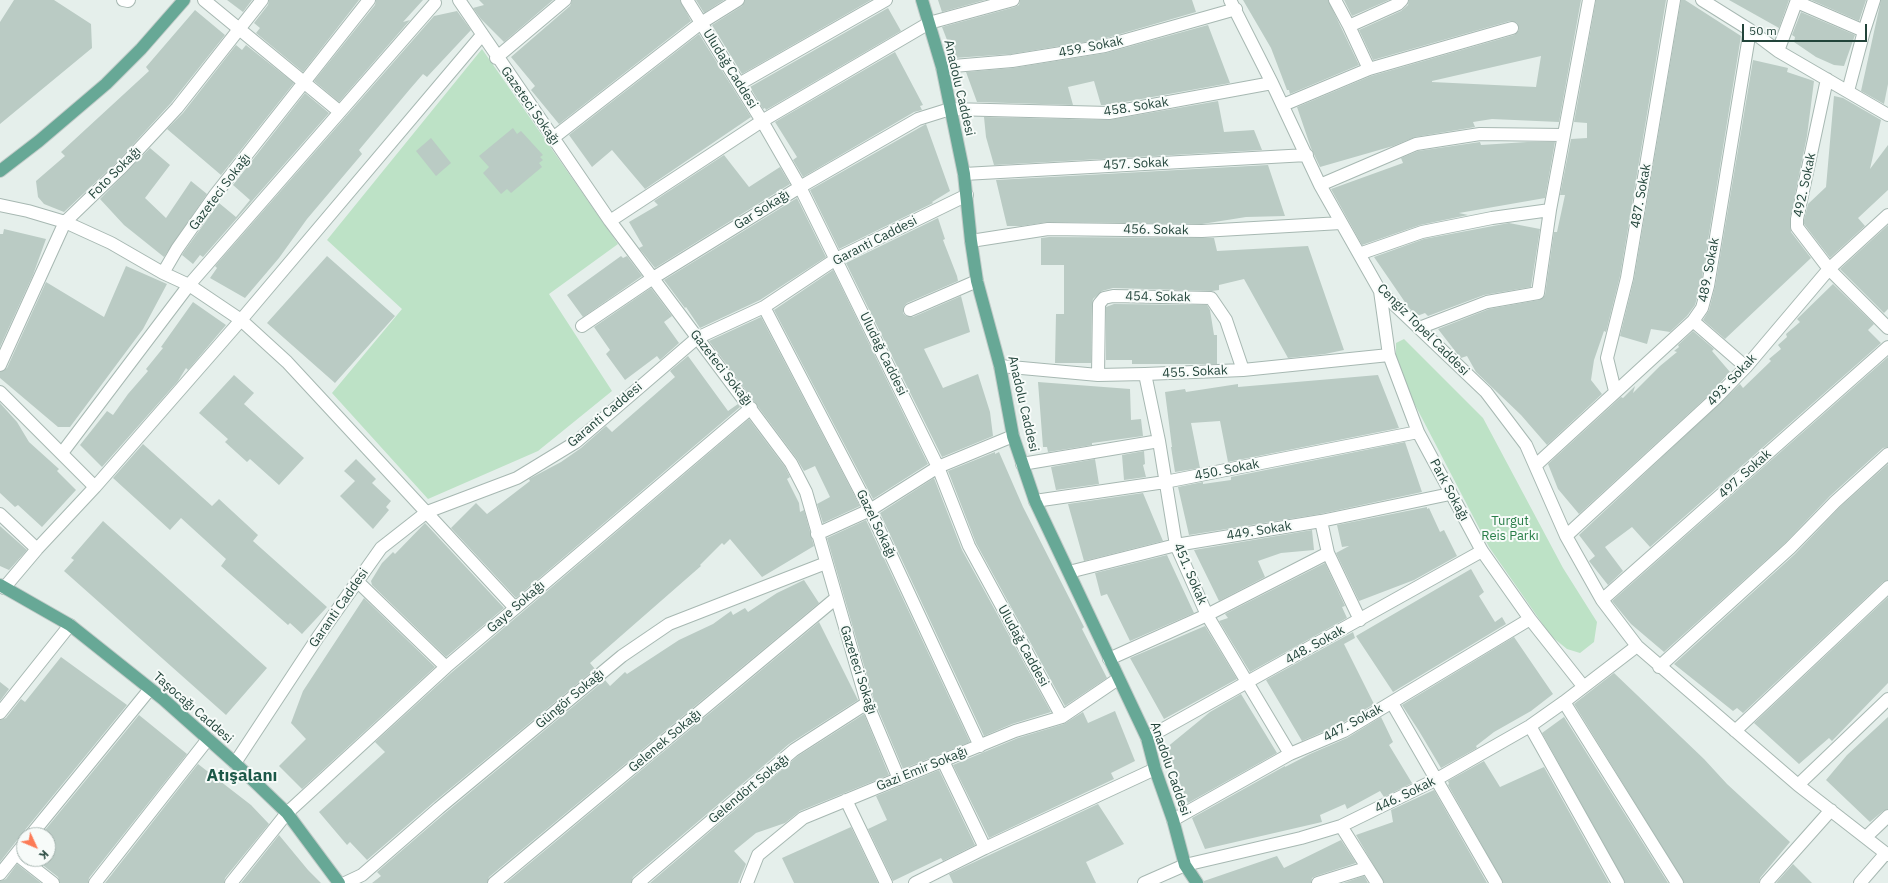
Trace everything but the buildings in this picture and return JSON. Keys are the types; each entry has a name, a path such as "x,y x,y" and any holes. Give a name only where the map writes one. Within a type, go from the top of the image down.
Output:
{"main road":[{"path":"0,171 39,141 106,84 141,49 184,0"},
{"name":"Anadolu Caddesi","path":"922,0 942,68 964,174 977,281 1000,366 1013,436 1035,500 1147,738 1155,769 1185,865 1197,883"},
{"name":"Taşocağı Caddesi","path":"2,587 70,625 150,689 208,739 287,813 339,883"}],"street":[{"path":"123,0 128,2 129,0"},
{"path":"204,0 340,112"},
{"name":"Foto Sokağı","path":"0,365 65,222 122,166 177,108 262,0"},
{"name":"Gazeteci Sokağı","path":"163,273 177,249 215,195 305,84 369,0"},
{"name":"Gazeteci Sokağı","path":"458,0 496,58 610,221 696,338 751,408 791,463 806,492 866,703 899,779"},
{"path":"496,58 565,0"},
{"name":"Uludağ Caddesi","path":"687,0 762,121 800,187 938,467 969,546 1062,717"},
{"path":"553,138 701,23 738,0"},
{"path":"739,84 886,0"},
{"path":"610,221 762,121 929,23 1012,0"},
{"path":"1335,0 1350,26 1369,69"},
{"path":"1350,26 1398,4 1402,0"},
{"path":"1419,328 1487,302 1538,293 1550,210 1589,0"},
{"name":"487. Sokak","path":"1615,391 1607,358 1627,278 1674,0"},
{"path":"1848,91 1874,0"},
{"path":"62,453 189,285 437,1"},
{"path":"1707,1 1778,51 1888,115"},
{"path":"1778,51 1797,1 1864,31"},
{"name":"459. Sokak","path":"942,68 1012,61 1105,46 1233,4"},
{"name":"Cengiz Topel Caddesi","path":"1233,4 1307,155 1320,185 1380,291 1486,392 1526,445 1566,536 1602,600 1637,646 1659,667 1798,785 1887,854"},
{"path":"1282,104 1369,69 1512,28"},
{"name":"489. Sokak","path":"1536,465 1693,320 1702,308 1708,286 1750,30"},
{"path":"2,587 95,487 241,320 482,35"},
{"name":"492. Sokak","path":"1827,80 1797,219 1797,227 1829,269 1888,328"},
{"name":"458. Sokak","path":"950,109 1109,113 1272,83"},
{"name":"Gar Sokağı","path":"582,326 653,278 800,187 918,119 950,109"},
{"path":"1320,185 1416,144 1480,134 1564,135"},
{"name":"457. Sokak","path":"964,174 1307,155"},
{"name":"Garanti Caddesi","path":"235,763 318,637 381,548 427,512 517,478 576,442 696,338 764,307 836,259 967,195"},
{"path":"0,205 28,211 65,222 111,243 163,273 189,285 241,320 287,362 514,608"},
{"path":"1359,254 1422,232 1492,218 1550,210"},
{"name":"493. Sokak","path":"1566,536 1716,398 1746,367 1829,269 1888,215"},
{"name":"456. Sokak","path":"971,241 1048,229 1202,231 1341,223"},
{"path":"910,310 977,281"},
{"name":"Park Sokağı","path":"1380,291 1389,355 1418,432 1482,551 1530,619 1583,686"},
{"name":"454. Sokak","path":"1098,375 1099,304 1104,298 1113,296 1211,298 1226,320 1243,370"},
{"name":"Gazel Sokağı","path":"764,307 870,510 980,746"},
{"path":"1693,320 1746,367"},
{"name":"497. Sokak","path":"1602,600 1888,347"},
{"name":"455. Sokak","path":"1000,366 1098,375 1145,374 1243,370 1389,355"},
{"name":"451. Sokak","path":"1145,374 1159,441 1176,545 1207,615 1290,754"},
{"path":"0,392 95,487"},
{"name":"Gaye Sokağı","path":"231,883 287,813 446,667 751,408"},
{"name":"450. Sokak","path":"1035,500 1165,482 1418,432"},
{"path":"817,534 870,510 938,467 1013,436"},
{"path":"1022,464 1159,441"},
{"path":"1659,667 1790,548 1834,502 1888,454"},
{"name":"449. Sokak","path":"1069,572 1176,545 1321,521 1450,494"},
{"path":"0,514 36,549"},
{"path":"1321,521 1328,553 1360,620"},
{"name":"448. Sokak","path":"1147,738 1482,551"},
{"path":"1109,659 1207,615 1328,553"},
{"name":"Güngör Sokağı","path":"345,883 362,875 439,808 622,656 669,624 826,563"},
{"path":"358,581 446,667"},
{"path":"1735,731 1888,587"},
{"name":"Gelenek Sokağı","path":"494,883 836,599"},
{"name":"447. Sokak","path":"1172,820 1290,754 1344,731 1530,619"},
{"path":"0,713 70,625"},
{"name":"446. Sokak","path":"1144,883 1185,865 1300,838 1341,826 1437,779 1530,726 1637,646"},
{"name":"Gazi Emir Sokağı","path":"747,883 758,855 803,818 1015,731 1062,717 1118,679"},
{"path":"38,827 150,689"},
{"path":"1798,785 1888,699"},
{"path":"1564,702 1677,883"},
{"name":"Gelendört Sokağı","path":"638,883 794,750 866,703"},
{"path":"1392,703 1496,883"},
{"path":"1530,726 1618,883"},
{"path":"95,883 208,739"},
{"path":"943,761 985,848"},
{"path":"915,883 985,848 1155,769"},
{"path":"846,800 886,883"},
{"path":"1766,883 1831,810"},
{"path":"1866,837 1888,816"},
{"path":"1341,826 1376,883"},
{"path":"0,874 16,854"},
{"path":"1860,883 1887,854"},
{"path":"33,867 53,883"},
{"path":"1318,883 1366,868"}],"green space":[{"path":"482,49 618,244 549,294 612,391 538,451 428,499 332,393 402,309 327,240"},
{"name":"Turgut Reis Parkı","path":"1404,339 1483,418 1563,568 1597,622 1594,642 1580,653 1567,649 1551,636 1489,547 1411,397 1396,360 1396,343"}],"district":[{"name":"Atışalanı","path":"242,776"}]}
